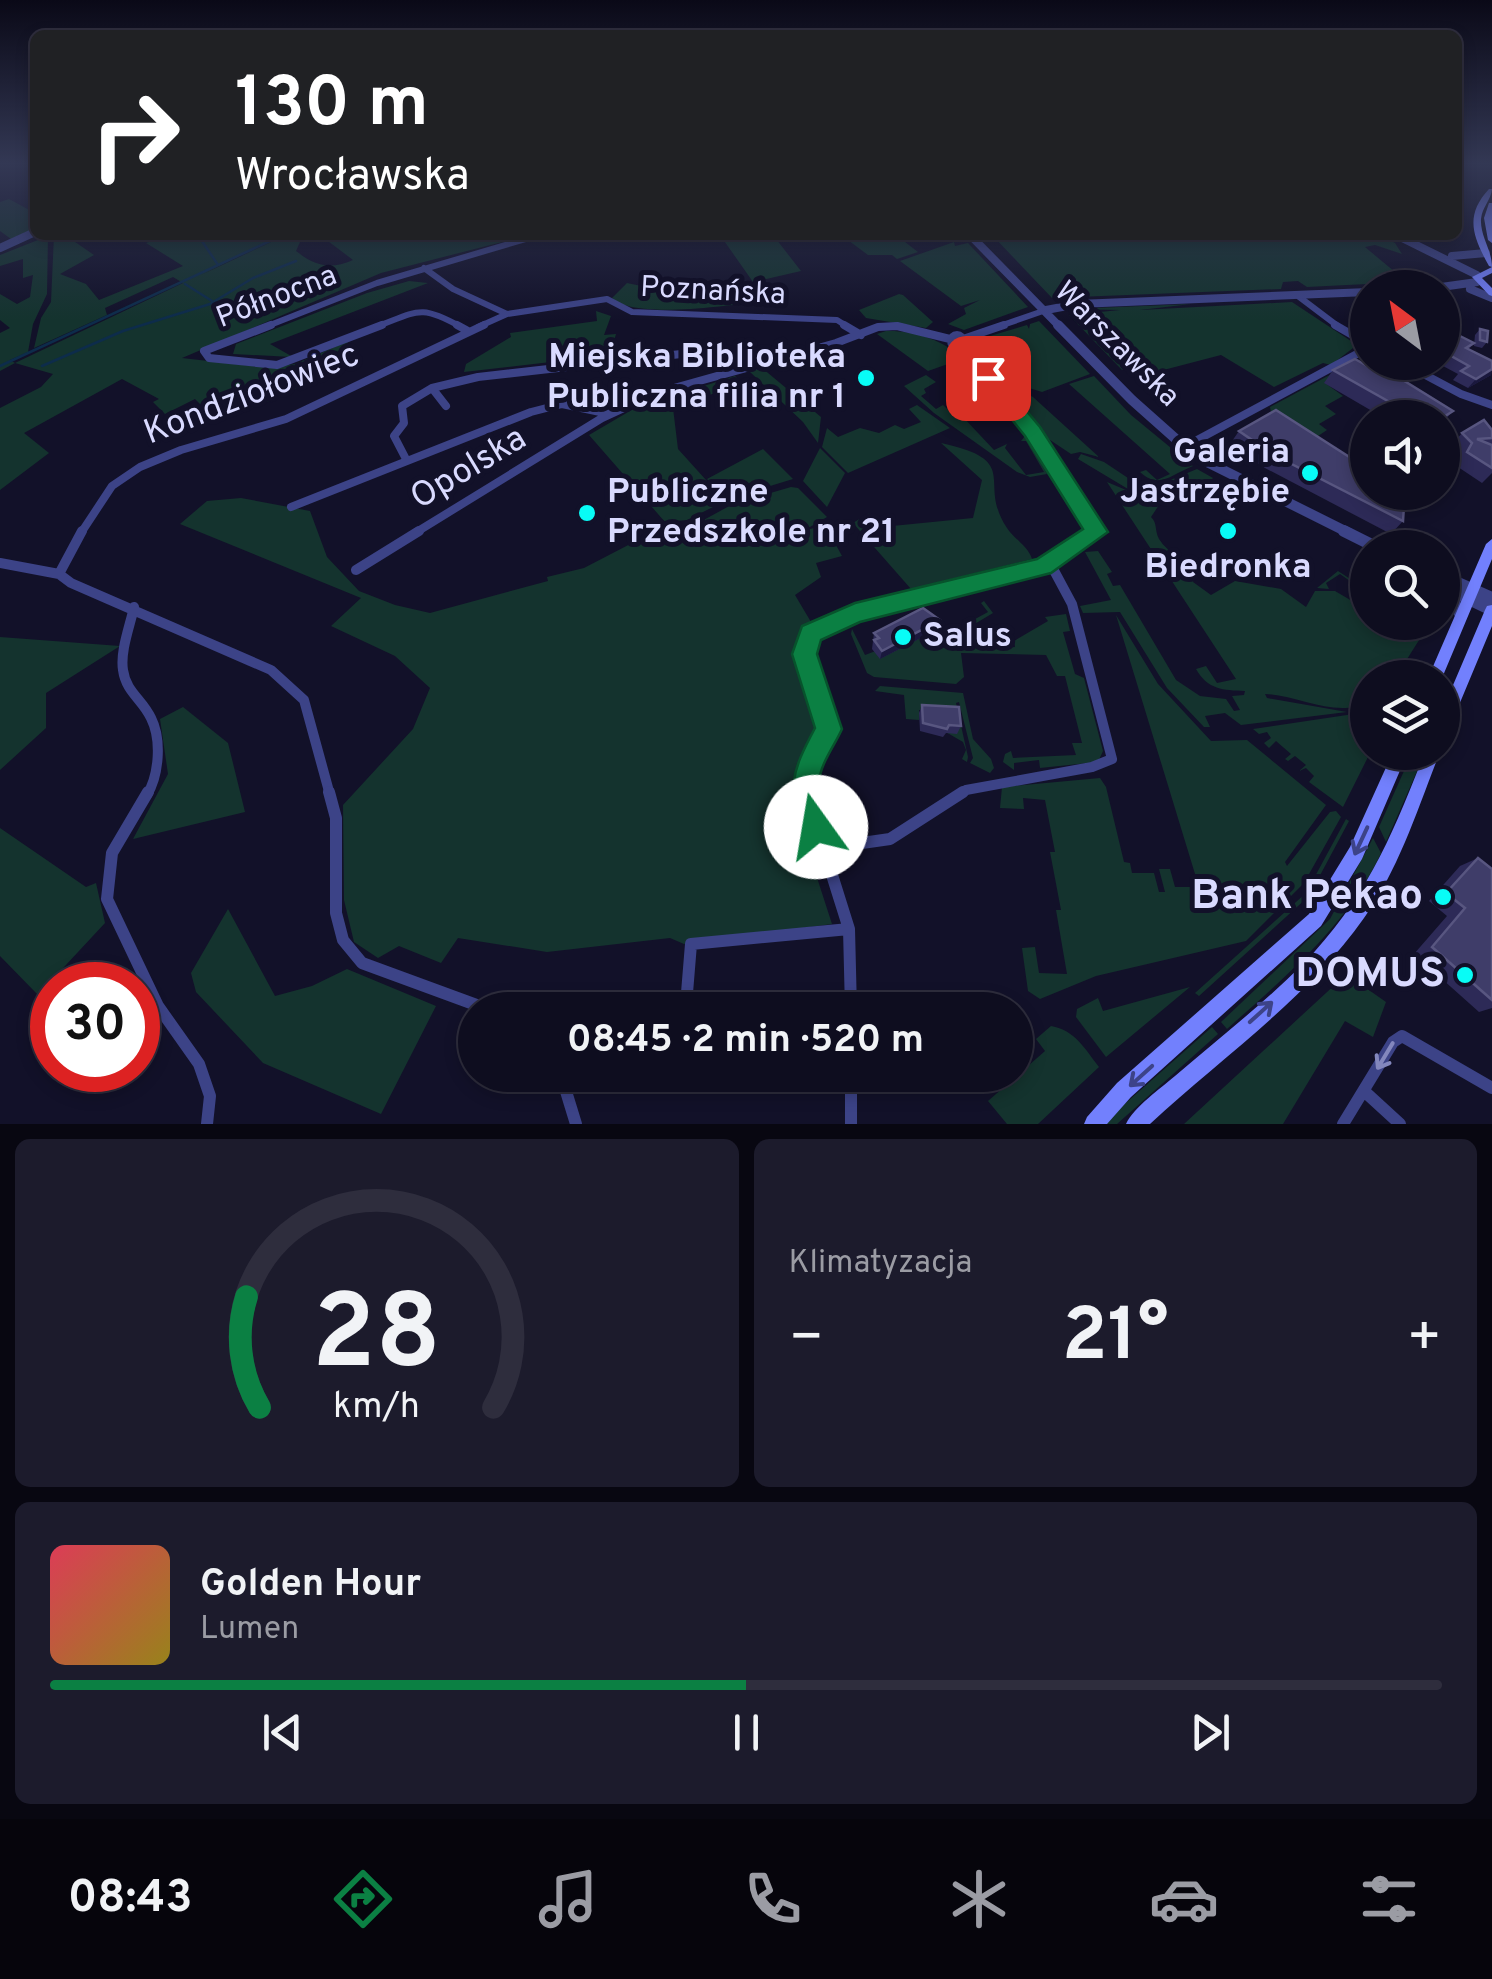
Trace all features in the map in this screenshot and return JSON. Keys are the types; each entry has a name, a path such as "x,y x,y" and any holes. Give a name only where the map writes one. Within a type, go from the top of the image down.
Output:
{"main road":[{"path":"1476,215 1476,228 1486,253 1484,281"},
{"path":"1490,215 1488,230 1492,240"},
{"path":"1442,660 1492,544"},
{"path":"1460,686 1492,610"},
{"path":"1094,1124 1124,1090 1315,920 1356,853 1394,770"},
{"path":"1136,1124 1291,986 1355,915 1382,871 1425,770"}],"street":[{"path":"0,248 30,234"},
{"name":"Północna","path":"468,331 433,311 418,311 277,365 208,358 204,351 424,268 521,240"},
{"name":"Warszawska","path":"975,240 1132,400 1208,465 1350,534"},
{"path":"1406,240 1484,281"},
{"path":"1418,240 1452,256 1484,281"},
{"path":"1452,256 1486,253"},
{"path":"424,268 453,289 506,314"},
{"path":"851,992 849,929 804,786 807,771 829,729 804,654 810,634 855,613 1050,563 1096,532 1014,405 962,342 1046,310 1078,304 1350,293"},
{"path":"1298,296 1350,335"},
{"name":"Poznańska","path":"506,314 606,299 632,312 838,320 860,334 896,326 962,342"},
{"name":"Kondziołowiec","path":"59,574 100,502 121,478 190,446 292,416 506,314"},
{"name":"Opolska","path":"356,570 610,414 672,388 860,334"},
{"name":"Opolska","path":"407,461 394,436 404,423 402,406 432,388 478,377 681,354 734,370"},
{"path":"1186,446 1350,356"},
{"path":"1435,380 1492,405"},
{"name":"Opolska","path":"432,388 446,406"},
{"name":"Opolska","path":"292,507 562,404 610,414"},
{"path":"0,562 59,574 71,583 134,607 270,670 304,700 336,818 336,913 343,940 362,962 458,998"},
{"path":"826,854 855,844 890,839 966,790 1092,768 1112,760 1072,604 1050,563"},
{"path":"1460,587 1492,610"},
{"path":"1460,591 1492,598"},
{"path":"134,607 122,666 130,691 150,718 157,770 150,792 112,853 106,899 158,1006 199,1064 210,1096 207,1124"},
{"path":"687,992 692,944 849,929"},
{"path":"1344,1124 1393,1042 1402,1036 1492,1088"},
{"path":"566,1092 576,1124"},
{"path":"851,1092 851,1124"},
{"path":"1364,1092 1400,1124"}],"green space":[{"path":"0,215 30,215 30,230 11,239 0,231"},
{"path":"48,240 47,294 33,324 28,352 10,360 15,363 0,371 0,333 10,328 0,320 0,294 17,304 30,297 33,275 23,278 23,259 0,266 0,255"},
{"path":"54,240 72,240 94,255 60,274 86,284 99,300 183,266 146,243 154,240 271,240 201,275 275,240 305,240 296,251 330,266 353,260 327,240 510,240 381,273 182,358 268,368 295,364 349,341 331,360 306,374 311,378 290,393 217,421 195,399 165,414 153,402 159,399 122,379 24,433 49,453 0,490 0,408 41,387 53,374 15,363 183,283 173,277 105,308 107,315 34,348 41,318 51,302"},
{"path":"724,240 777,240 801,271 753,282"},
{"path":"848,240 902,240 918,252 897,259 892,255 868,255"},
{"path":"997,240 1389,240 1402,254 1375,245 1365,247 1393,270 1350,270 1350,285 1307,287 1298,281 1283,282 1281,289 1052,298"},
{"path":"954,242 955,246 968,243 1028,307 964,330 948,324 966,314 964,308 980,300 961,306 900,261"},
{"path":"409,281 428,283 270,344 293,357 233,354 236,344 367,293"},
{"path":"627,283 713,301 721,289 780,300 692,309 644,309 612,298"},
{"path":"899,294 933,322 926,328 866,318 859,310"},
{"path":"1292,302 1350,340 1350,350 1331,365 1323,363 1274,387 1221,355 1152,373 1144,366 1122,370 1069,315 1120,310 1070,309 1191,304 1140,310"},
{"path":"596,311 611,316 604,335 616,334 610,355 464,372 466,364 511,337 510,333 597,321"},
{"path":"1039,321 1090,374 1042,392 997,378 970,347 973,341 1027,325 1029,329 1030,324"},
{"path":"886,331 927,338 947,346 962,359 928,371 877,334"},
{"path":"762,368 821,417 818,443 803,422 749,371"},
{"path":"1339,370 1325,383 1343,396 1325,406 1336,414 1319,424 1327,430 1312,440 1271,412 1270,407"},
{"path":"926,375 936,382 924,389 926,393 921,396 936,409 943,405 958,419 963,417 994,450 1007,444 1005,448 1026,475 1044,472 1026,441 1021,441 1025,436 1047,474 1030,477 1017,472 934,413 904,386"},
{"path":"735,376 743,383 673,408 678,449 725,501 687,520 665,522 589,435 635,408"},
{"path":"1094,376 1131,415 1193,466 1157,480 1170,474 1069,384"},
{"path":"1005,384 1033,397 1099,457 1071,454 1044,436"},
{"path":"917,405 950,428 848,473 822,447 827,428 838,437 860,428 879,433 895,425 904,429 921,422 909,409"},
{"path":"941,443 982,457 990,466 999,512 1032,559 911,589 853,523 869,513 882,527 973,518 982,480"},
{"path":"820,448 845,473 827,507 803,481"},
{"path":"763,449 793,479 728,499 707,479"},
{"path":"1081,454 1104,462 1146,490 1197,469 1213,478 1206,485 1199,480 1161,502 1151,517 1159,539 1196,575 1193,582 1211,595 1235,581 1281,589 1306,607 1315,591 1335,591 1350,600 1350,640 1419,640 1407,660 1350,660 1350,707 1265,694 1267,698 1347,712 1241,725 1225,713 1205,716 1210,727 1204,727 1167,688 1120,612 1083,613 1080,606 1111,600 1085,552 1098,551 1112,572 1107,574 1113,586 1120,585 1176,680 1200,696 1226,699 1234,711 1240,710 1232,696 1244,695 1245,691 1211,685 1196,669 1206,666 1217,683 1236,679 1107,482 1138,495 1078,459"},
{"path":"798,488 827,517 803,531 825,525 842,556 816,563 821,577 795,595 811,622 792,654 817,730 800,796 810,856 832,924 684,944 670,938 547,952 458,938 441,963 399,946 378,958 354,942 344,900 343,805 413,729 430,688 395,656 331,626 361,598 180,524 207,501 241,498 310,511 327,557 359,591 430,613 548,581 547,577 584,568 663,527 689,528 733,504"},
{"path":"1338,571 1350,581 1340,574 1326,583 1329,589 1317,588"},
{"path":"984,601 993,613 968,628 972,637 995,640 1001,648 1015,647 1014,641 1048,621 1045,617 1066,614 1070,631 1063,632 1075,674 1084,678 1103,751 1098,762 1040,768 1039,760 1014,763 1014,770 1003,762 1005,754 1011,751 1013,758 1076,755 1072,743 1082,743 1065,676 1057,676 1046,655 961,653 964,677 956,684 874,677 867,673 852,629 865,655 937,628 944,636 988,612 981,603"},
{"path":"1116,615 1158,684 1211,741 1247,740 1326,805 1285,862 1287,866 1330,812 1336,811 1341,817 1304,883 1246,941 1096,976 1040,999 1028,991 1022,948 1035,947 1039,973 1067,974 1050,852 1055,852 1045,800 1023,798 1024,809 1000,808 1002,787 1100,778 1106,787 1124,862 1130,863 1132,873 1154,873 1159,892 1165,892 1159,869 1170,869 1175,887 1199,887"},
{"path":"0,637 120,646 46,693 46,728 0,770"},
{"path":"880,686 963,693 973,739 994,768 990,773 970,763 973,758 959,702 956,703 968,757 967,762 962,759 966,750 963,742 944,731 954,713 919,710 919,720 906,719 904,695 875,691"},
{"path":"183,707 228,743 245,812 133,839 168,774 160,719"},
{"path":"1350,715 1350,770 1362,770 1343,807 1309,782 1314,776 1306,768 1299,771 1306,765 1295,756 1285,759 1291,754 1276,741 1269,748 1264,743 1271,738 1267,732 1259,734 1253,729"},
{"path":"1404,770 1418,770 1386,842 1379,827"},
{"path":"1346,819 1349,821 1309,896 1199,996 1195,993 1306,893"},
{"path":"0,828 86,887 96,883 105,923 69,962 30,962 30,987 0,956"},
{"path":"1373,838 1381,853 1351,904 1313,948 1227,1029 1221,1022 1330,919"},
{"path":"228,909 275,996 312,986 347,969 436,1006 381,1114 263,1063 196,992 191,973"},
{"path":"1352,969 1366,988 1386,1002 1373,1037 1345,1021 1283,1124 1184,1124"},
{"path":"1190,987 1106,1057 1076,1017 1077,1009 1098,998 1103,1011"},
{"path":"1051,1026 1059,1028 1073,1036 1099,1067 1038,1124 1007,1124 988,1101 998,1092 1033,1092 1033,1062 1045,1051 1036,1039"},
{"path":"1212,1027 1218,1034 1117,1124 1102,1124"}],"building":[{"path":"1480,329 1488,331 1487,342 1480,340"},
{"path":"1460,336 1474,343 1466,348 1492,361 1492,369 1476,379 1461,371 1469,366 1460,361"},
{"path":"1350,362 1350,380 1333,370"},
{"path":"972,373 988,386 970,394 954,381"},
{"path":"1351,380 1403,380 1435,400 1386,400"},
{"path":"1276,410 1350,457 1350,494 1274,455 1239,431"},
{"path":"1484,420 1492,430 1492,438 1477,439 1492,445 1492,468 1467,452 1472,443 1462,433"},
{"path":"1382,510 1404,510 1403,521"},
{"path":"923,608 940,620 882,651 874,633"},
{"path":"922,705 959,707 961,726 949,725 947,729 923,723"},
{"path":"1478,858 1492,869 1492,1000 1432,947 1465,908 1446,893"}],"waterway":[{"path":"201,240 218,265"},
{"path":"0,366 272,240"},
{"path":"42,366 123,331 210,304 253,278 296,261"},
{"path":"185,284 212,301"}],"place":[{"name":"Miejska Biblioteka Publiczna filia nr 1","path":"866,378"},
{"name":"Galeria Jastrzębie","path":"1310,473"},
{"name":"Publiczne Przedszkole nr 21","path":"587,513"},
{"name":"Biedronka","path":"1228,531"},
{"name":"Salus","path":"903,637"},
{"name":"Bank Pekao","path":"1443,897"},
{"name":"DOMUS","path":"1465,975"}],"route":[{"path":"816,827 804,786 807,771 829,729 804,654 810,634 855,613 1043,566 1096,532 1014,405 988,378"}]}
